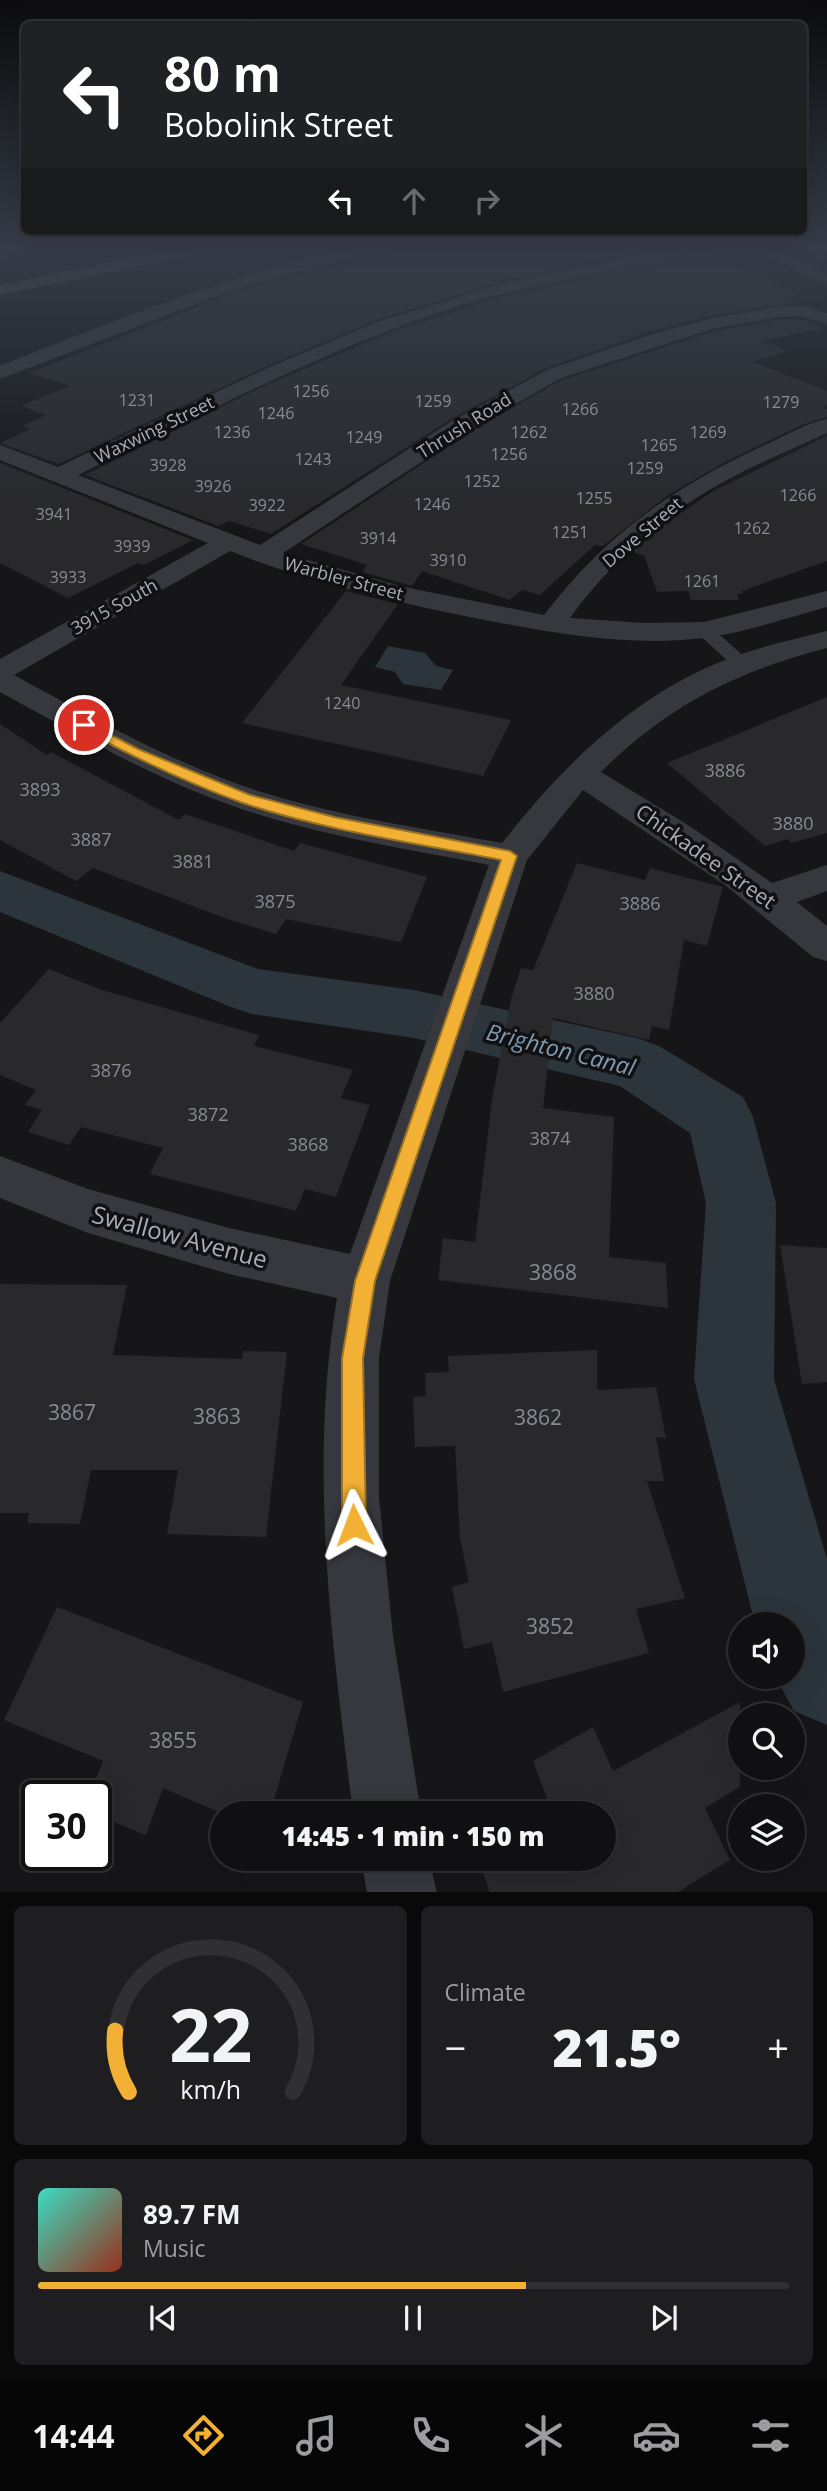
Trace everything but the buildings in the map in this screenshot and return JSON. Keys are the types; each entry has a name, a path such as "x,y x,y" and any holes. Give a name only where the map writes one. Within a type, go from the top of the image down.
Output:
{"street":[{"path":"0,373 93,336"},
{"name":"Waxwing Street","path":"62,474 285,366 355,336"},
{"name":"Thrush Road","path":"262,555 460,426 554,374 662,336"},
{"name":"Dove Street","path":"551,625 568,600 589,578 666,508 692,491 827,425"},
{"name":"Warbler Street","path":"0,452 62,474 262,555 400,594 551,625 644,631 704,630 827,599"},
{"name":"3915 South","path":"0,671 228,542"},
{"path":"385,1801 362,1636 352,1497 353,1358 365,1281 510,856 542,813 579,773 610,744 677,696 712,676 827,639"},
{"path":"0,680 133,752 246,799 334,822 510,856"},
{"name":"Chickadee Street","path":"579,773 671,829 768,898 827,947"},
{"path":"768,898 827,878"},
{"name":"Swallow Avenue","path":"0,1177 88,1211 216,1248 365,1281"},
{"path":"398,1871 402,1892"}],"lane":[{"path":"704,630 743,665"}],"shaded area":[{"path":"388,646 425,653 436,666 453,670 441,690 403,684 395,672 375,667"}],"waterway":[{"name":"Brighton Canal","path":"0,890 252,991 414,1014 637,1064 720,1117 741,1203 734,1379 804,1637 827,1678"}],"route":[{"path":"84,725 133,752 246,799 334,822 510,856 365,1281 353,1358 354,1525"}]}
